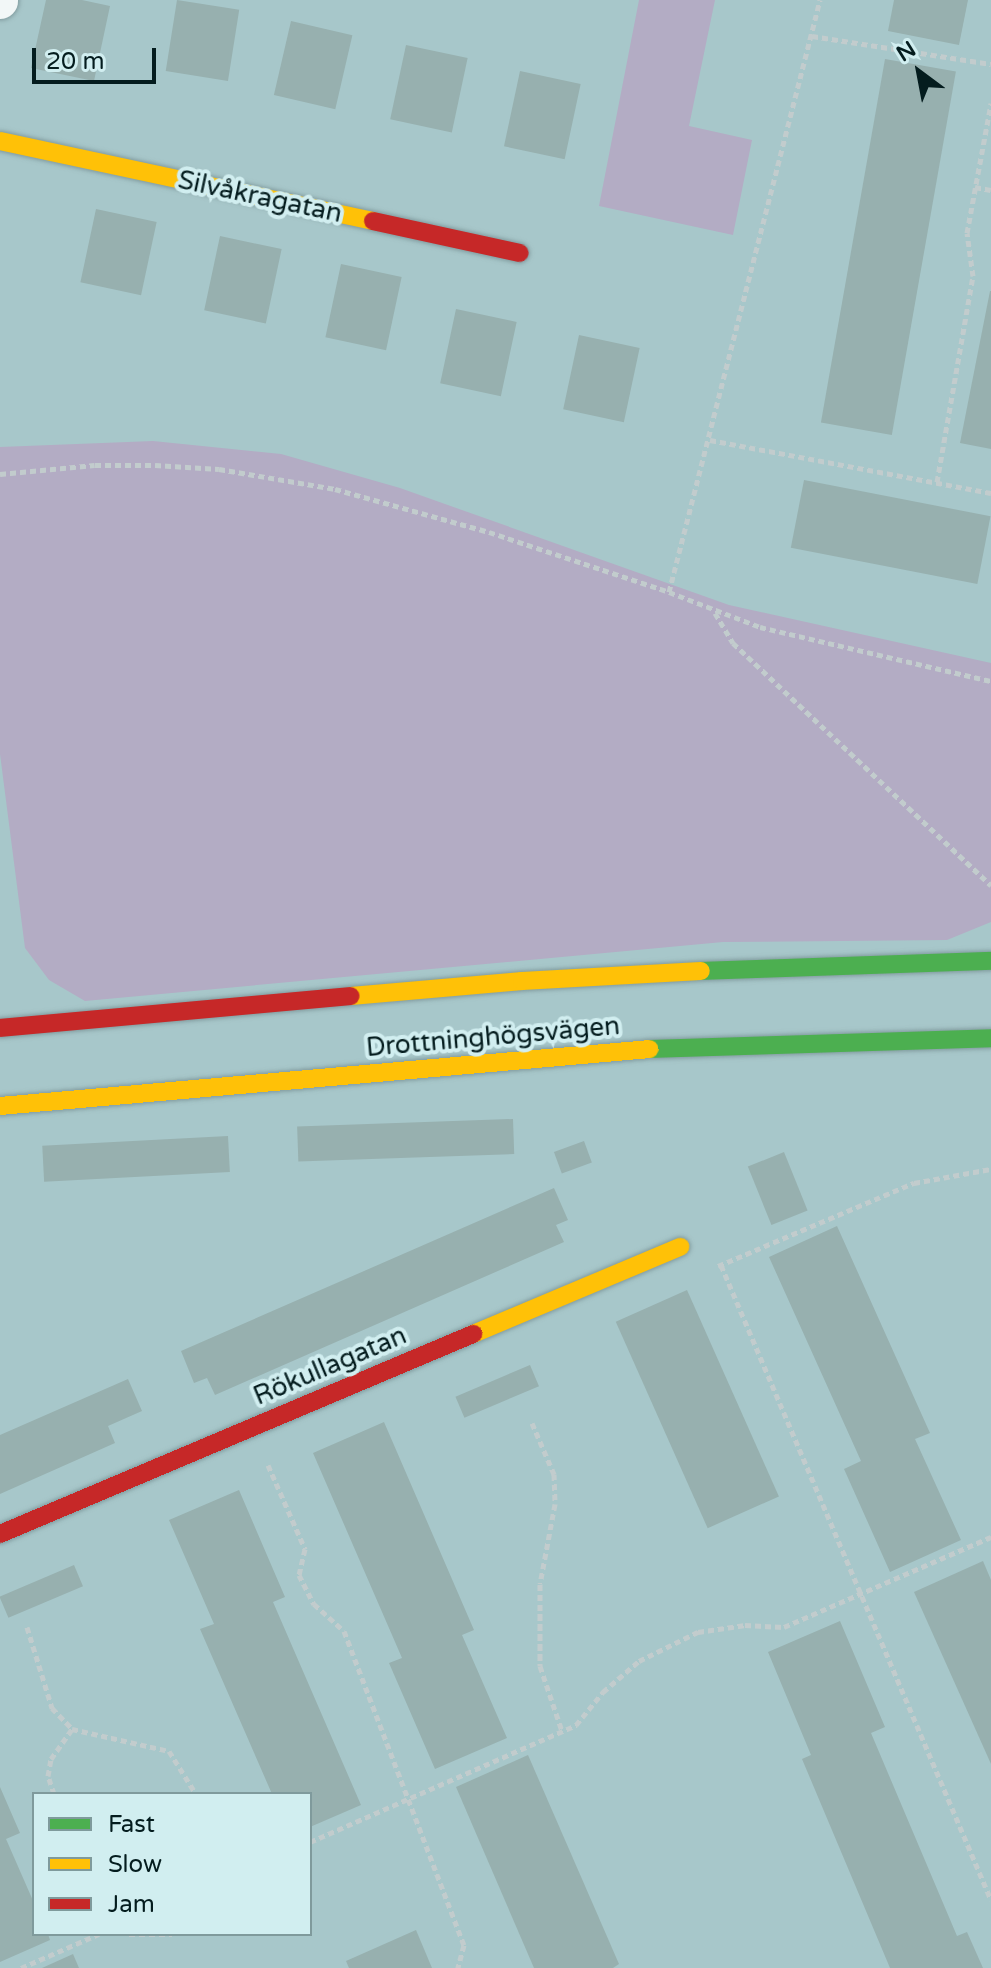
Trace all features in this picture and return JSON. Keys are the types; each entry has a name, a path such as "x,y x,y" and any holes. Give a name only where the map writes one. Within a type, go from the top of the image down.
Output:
{"street":[{"name":"Silvåkragatan","path":"0,141 520,253"},
{"name":"Drottninghögsvägen","path":"0,1028 551,979 786,966 991,961"},
{"name":"Drottninghögsvägen","path":"0,1106 654,1049 991,1038"},
{"name":"Rökullagatan","path":"0,1534 680,1247"}],"path":[{"path":"669,592 820,0"},
{"path":"812,36 991,64"},
{"path":"937,482 973,276 967,233 991,103"},
{"path":"975,187 991,190"},
{"path":"710,440 991,493"},
{"path":"0,474 95,465 155,465 219,469 335,489 489,532 669,592 715,612 860,652 991,681"},
{"path":"715,612 733,643 991,885"},
{"path":"991,1169 914,1183 721,1265 991,1900"},
{"path":"532,1423 554,1474 555,1504 540,1584 540,1666 562,1731"},
{"path":"268,1464 305,1549 299,1575 314,1604 344,1631 464,1945 458,1968"},
{"path":"312,1841 576,1725 603,1692 639,1661 698,1632 745,1625 784,1627 989,1536"},
{"path":"27,1627 52,1708 72,1729 169,1751 195,1792"},
{"path":"53,1792 48,1776 51,1759 72,1729"},
{"path":"21,1968 94,1936"}],"shaded area":[{"path":"639,0 715,0 689,126 752,140 733,235 599,206"},
{"path":"153,441 281,454 400,488 729,605 991,663 991,922 947,940 723,942 85,1001 49,980 25,948 0,754 0,447"}],"building":[{"path":"46,0 82,0 110,6 94,81 31,68"},
{"path":"177,0 239,10 228,81 166,71"},
{"path":"894,0 968,0 959,45 888,31"},
{"path":"291,21 352,35 335,109 274,95"},
{"path":"406,45 468,58 452,132 390,119"},
{"path":"885,59 956,72 892,435 821,422"},
{"path":"520,71 581,84 565,159 504,146"},
{"path":"96,209 157,222 141,295 80,282"},
{"path":"220,236 282,249 266,323 204,310"},
{"path":"341,264 402,277 386,350 325,337"},
{"path":"991,291 991,449 960,443"},
{"path":"456,309 517,322 501,396 440,383"},
{"path":"579,335 640,348 624,422 563,409"},
{"path":"804,480 991,516 977,584 791,548"},
{"path":"513,1119 514,1154 298,1162 297,1127"},
{"path":"228,1136 230,1172 44,1182 42,1146"},
{"path":"584,1141 592,1163 562,1174 554,1152"},
{"path":"784,1152 808,1210 771,1225 748,1167"},
{"path":"554,1188 568,1220 556,1225 564,1242 215,1395 207,1378 194,1383 181,1351"},
{"path":"837,1226 930,1433 915,1439 961,1540 890,1572 844,1469 861,1461 769,1257"},
{"path":"687,1290 779,1496 708,1528 616,1322"},
{"path":"530,1365 539,1386 464,1418 455,1397"},
{"path":"128,1379 142,1411 108,1426 115,1443 0,1494 0,1435"},
{"path":"384,1422 474,1630 462,1635 507,1738 435,1769 389,1663 402,1658 313,1453"},
{"path":"239,1490 285,1597 273,1602 361,1805 312,1826 312,1792 271,1792 200,1629 214,1624 169,1520"},
{"path":"983,1561 991,1580 991,1764 914,1592"},
{"path":"74,1565 83,1586 8,1618 0,1596"},
{"path":"840,1621 885,1727 871,1733 957,1936 967,1932 983,1968 890,1968 802,1759 811,1755 768,1652"},
{"path":"528,1755 619,1964 613,1968 534,1968 456,1787"},
{"path":"0,1787 20,1833 6,1839 32,1898 32,1936 49,1936 50,1940 0,1962"},
{"path":"416,1930 432,1968 349,1968 346,1961"},
{"path":"73,1954 79,1968 42,1968"}],"traffic: fast":[{"path":"701,971 991,961"},
{"path":"650,1049 991,1038"}],"traffic: slow":[{"path":"0,141 373,221"},
{"path":"351,996 522,981 701,971"},
{"path":"0,1106 650,1049"},
{"path":"473,1334 680,1247"}],"traffic: jam":[{"path":"373,221 520,253"},
{"path":"0,1028 351,996"},
{"path":"0,1534 473,1334"}]}
